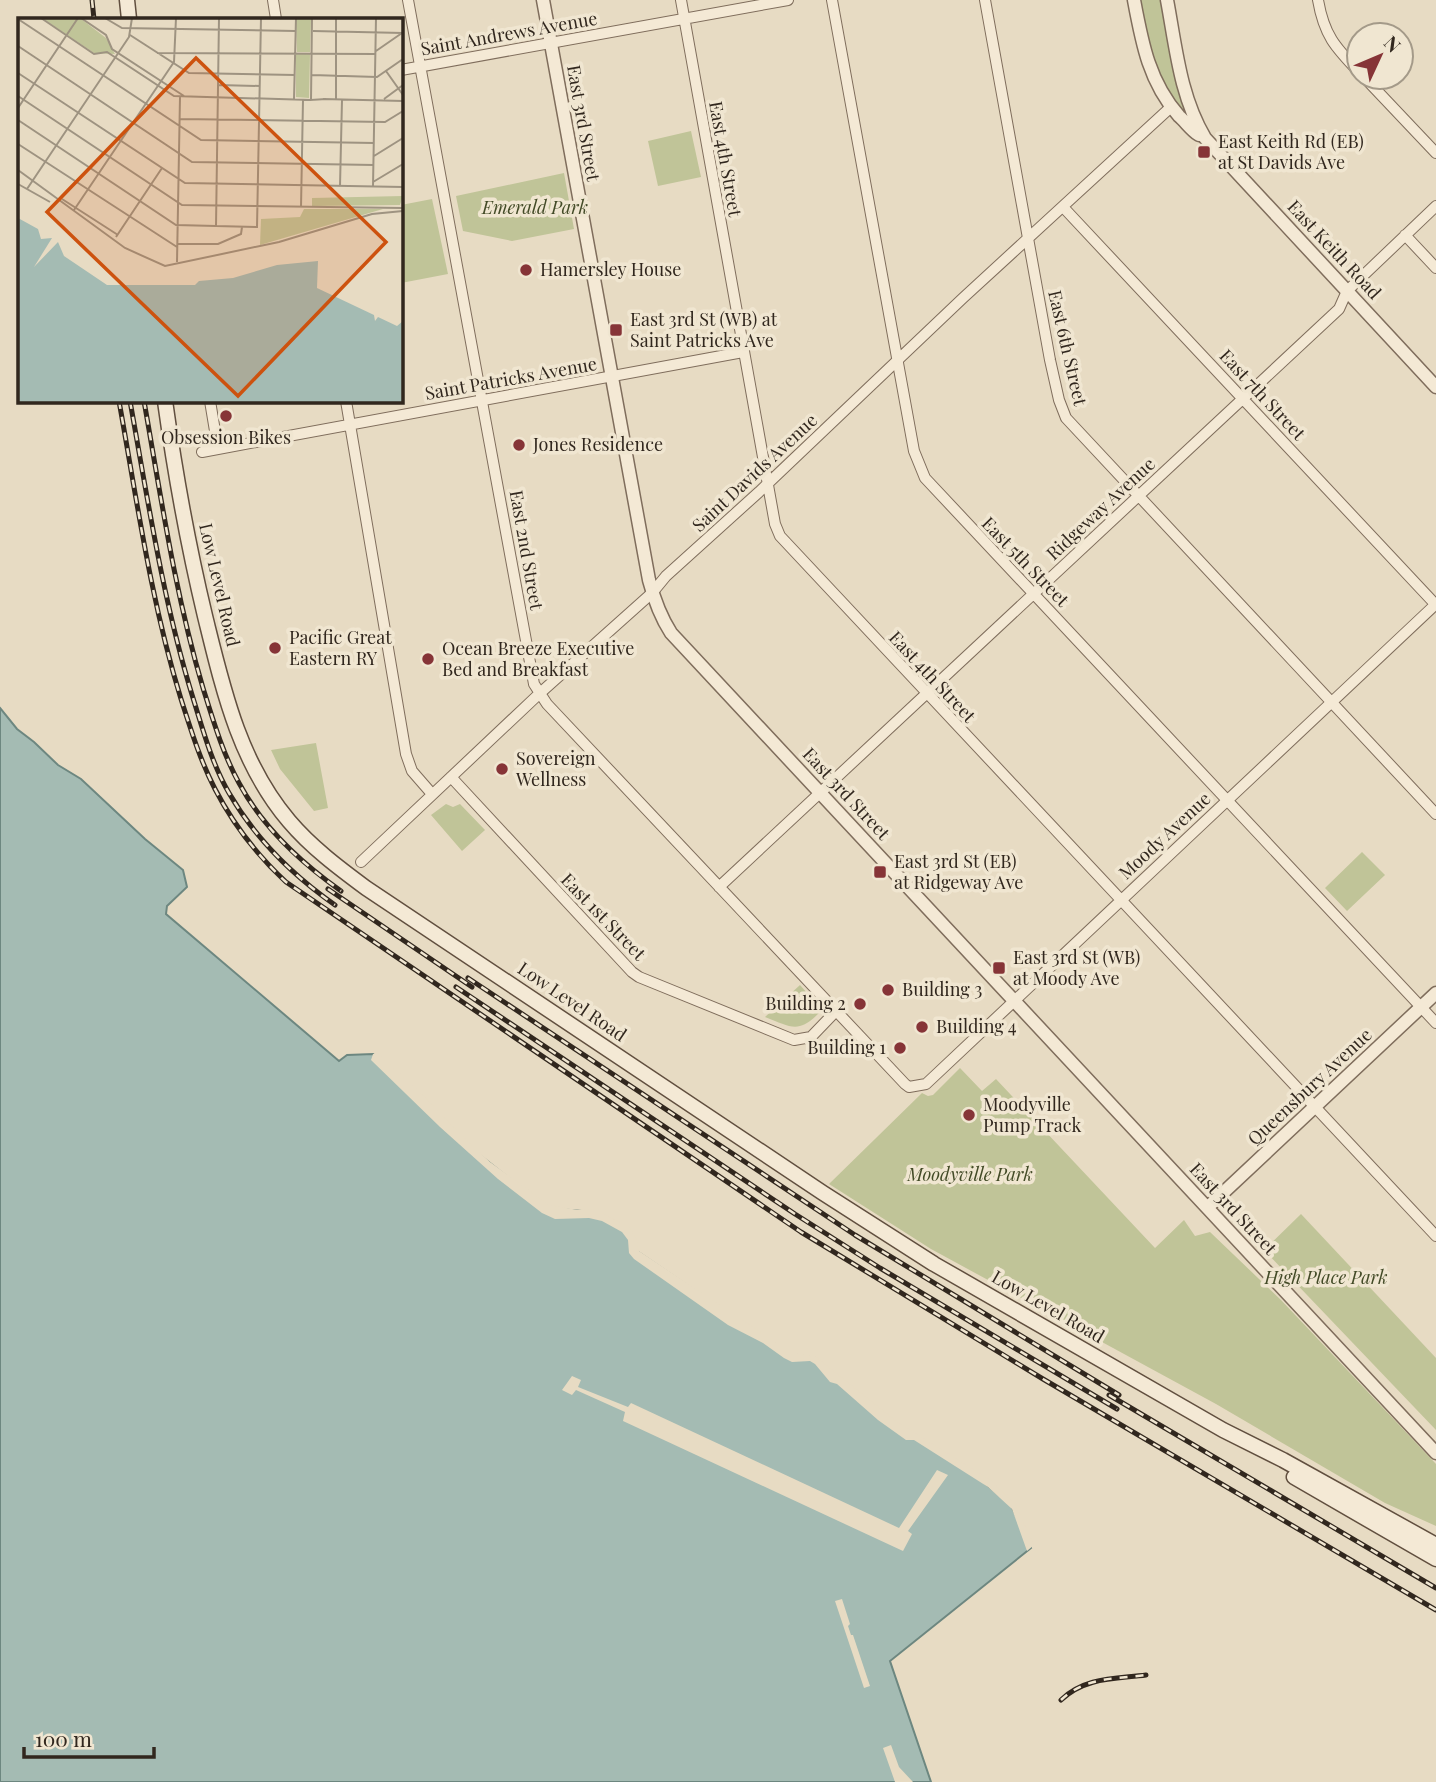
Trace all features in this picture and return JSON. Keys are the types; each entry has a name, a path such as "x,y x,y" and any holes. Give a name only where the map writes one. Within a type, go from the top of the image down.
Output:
{"main road":[{"path":"127,0 130,18"},
{"name":"Low Level Road","path":"165,402 189,549 225,701 255,771 288,820 332,863 823,1193 934,1264 1223,1430 1436,1545"},
{"name":"Low Level Road","path":"1223,1430 1262,1458 1436,1559"}],"street":[{"path":"273,0 276,18"},
{"name":"East 2nd Street","path":"408,0 534,684 539,694 905,1084 914,1086"},
{"name":"East 3rd Street","path":"542,0 652,593 671,633 1436,1453"},
{"name":"East 4th Street","path":"681,0 775,524 786,543 1436,1236"},
{"name":"Saint Andrews Avenue","path":"402,70 788,0"},
{"name":"East 5th Street","path":"832,0 914,451 925,478 1436,1023"},
{"name":"East 6th Street","path":"985,0 1062,409 1071,424 1436,814"},
{"name":"East Keith Road","path":"1134,0 1146,60 1171,107 1196,134 1205,138"},
{"name":"East Keith Road","path":"1167,0 1184,94 1193,118 1205,138 1436,387"},
{"path":"1318,0 1325,29 1345,56"},
{"path":"1377,91 1436,153"},
{"name":"Saint Davids Avenue","path":"361,862 1171,107"},
{"name":"Ridgeway Avenue","path":"719,887 1339,309 1347,290 1436,206"},
{"name":"East 7th Street","path":"1063,207 1436,605"},
{"path":"1405,235 1436,268"},
{"name":"Saint Patricks Avenue","path":"202,452 743,352"},
{"path":"210,402 218,449"},
{"path":"346,402 406,754 412,771 432,794"},
{"name":"Moody Avenue","path":"914,1086 926,1084 1436,605"},
{"name":"East 1st Street","path":"451,777 632,972 794,1040 811,1037 836,1011"},
{"name":"Queensbury Avenue","path":"1208,1207 1436,993"}],"green space":[{"path":"1138,0 1163,0 1197,128 1159,79"},
{"path":"691,131 701,177 658,186 648,141"},
{"name":"Emerald Park","path":"564,173 574,229 512,241 463,231 456,196"},
{"path":"432,199 448,274 402,283 402,205"},
{"path":"316,743 328,808 314,811 280,769 271,750"},
{"path":"446,804 453,807 460,804 485,830 462,851 431,815"},
{"path":"1362,852 1385,875 1347,911 1325,888"},
{"path":"800,985 822,1010 814,1018 795,1027 765,1017"},
{"name":"Moodyville Park","path":"960,1068 982,1091 996,1079 1155,1248 1184,1220 1195,1236 1210,1232 1281,1300 1436,1464 1436,1526 1385,1503 1216,1404 931,1249 829,1184 922,1093 933,1095"},
{"name":"High Place Park","path":"1301,1214 1436,1358 1436,1430 1264,1250"}],"water":[{"path":"0,708 17,729 58,765 81,779 145,839 183,870 187,887 167,906 166,914 339,1061 347,1055 373,1054 414,1091 457,1137 547,1208 593,1212 628,1231 634,1249 791,1356 811,1358 913,1437 964,1466 1011,1505 1031,1548 890,1661 931,1782 0,1782"}],"pier":[{"path":"373,1054 378,1054 416,1088 490,1162 549,1205 578,1210 594,1209 629,1227 636,1238 639,1251 792,1353 816,1357 896,1421 992,1481 1016,1506 1034,1545 1027,1551 1012,1509 988,1487 914,1440 906,1440 878,1420 837,1384 830,1382 815,1364 810,1361 792,1362 728,1325 634,1259 629,1253 628,1240 622,1232 602,1221 589,1218 555,1219 542,1213 498,1179 440,1127 371,1060"},
{"path":"572,1376 581,1380 578,1387 628,1407 631,1403 899,1528 937,1470 948,1475 908,1531 912,1534 903,1551 623,1421 625,1412 576,1390 572,1395 562,1390"},
{"path":"842,1599 850,1624 848,1626 870,1686 864,1688 835,1601"},
{"path":"891,1745 899,1767 913,1782 895,1782 883,1748"}],"railway":[{"path":"92,0 94,18"},
{"path":"119,402 161,626 192,733 222,802 256,850 286,882 801,1232 1043,1379 1436,1610"},
{"path":"130,402 173,625 213,759 229,793 250,825 289,868 335,905"},
{"path":"144,402 184,617 223,749 233,772 259,815 297,856 341,891"},
{"path":"328,889 472,987"},
{"path":"468,978 855,1235 1119,1395"},
{"path":"456,987 795,1214 880,1268 1117,1409"},
{"path":"1109,1395 1436,1588"},
{"path":"1061,1700 1070,1692 1090,1683 1146,1675"}],"place":[{"name":"East Keith Rd (EB) at St Davids Ave","path":"1204,152"},
{"name":"Hamersley House","path":"526,270"},
{"name":"East 3rd St (WB) at Saint Patricks Ave","path":"616,330"},
{"name":"Obsession Bikes","path":"226,416"},
{"name":"Jones Residence","path":"519,445"},
{"name":"Pacific Great Eastern RY","path":"275,648"},
{"name":"Ocean Breeze Executive Bed and Breakfast","path":"428,659"},
{"name":"Sovereign Wellness","path":"502,769"},
{"name":"East 3rd St (EB) at Ridgeway Ave","path":"880,872"},
{"name":"East 3rd St (WB) at Moody Ave","path":"999,968"},
{"name":"Building 3","path":"888,990"},
{"name":"Building 2","path":"860,1004"},
{"name":"Building 4","path":"922,1027"},
{"name":"Building 1","path":"900,1048"},
{"name":"Moodyville Pump Track","path":"969,1115"}]}
